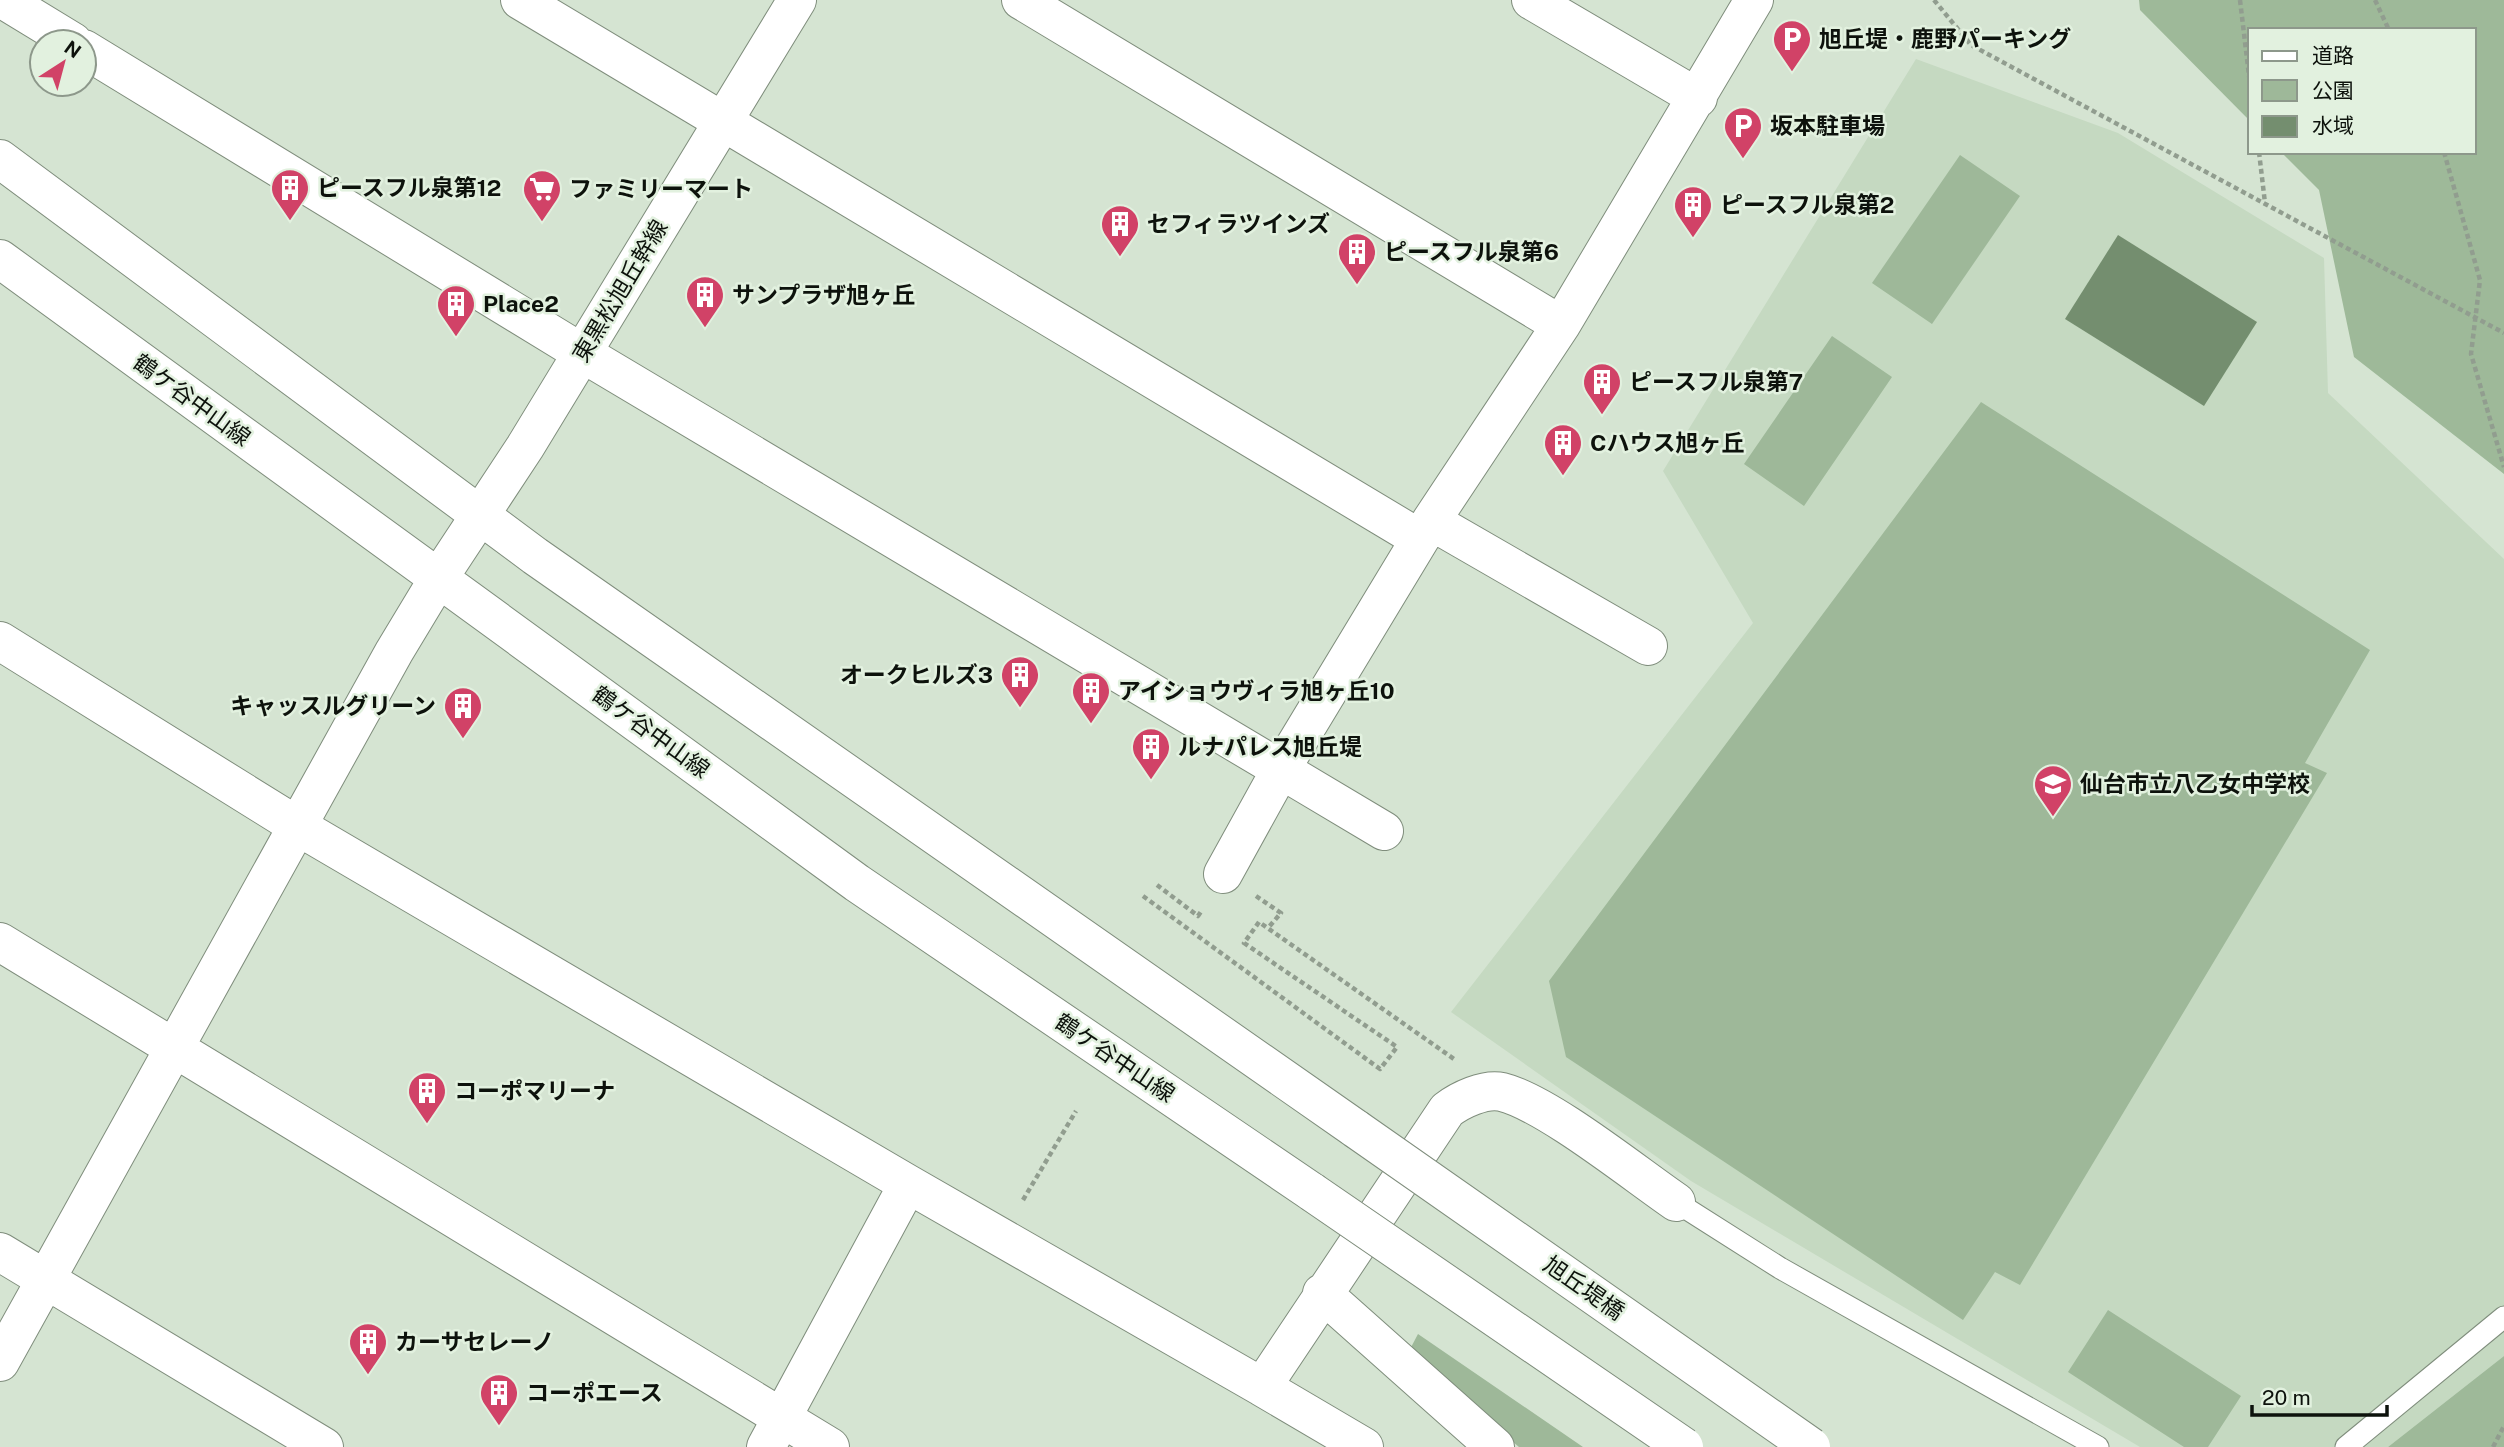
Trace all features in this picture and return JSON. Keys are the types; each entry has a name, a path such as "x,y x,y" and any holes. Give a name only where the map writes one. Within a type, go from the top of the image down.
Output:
{"street":[{"path":"4,0 50,28"},
{"path":"520,0 721,123 1426,530 1648,646"},
{"name":"東黒松旭丘幹線","path":"0,1362 175,1051 394,652 582,354 797,0"},
{"path":"1021,0 1562,325"},
{"path":"1531,0 1698,98"},
{"path":"1236,882 1281,769 1426,530 1562,325 1754,0"},
{"path":"98,58 582,354 1384,831"},
{"name":"旭丘堤橋","path":"0,159 480,516 1811,1447"},
{"name":"鶴ケ谷中山線","path":"0,259 857,883 1684,1447"},
{"path":"0,641 299,827 908,1184 1364,1447"},
{"path":"0,942 774,1432 831,1447"},
{"path":"1262,1387 1322,1293 1447,1110 1462,1099 1503,1093 1544,1112 1676,1202"},
{"path":"774,1432 908,1184"},
{"path":"0,1252 324,1447"},
{"path":"1322,1293 1495,1447"}],"lane":[{"path":"1676,1202 1780,1268 2098,1447"},
{"path":"2346,1447 2504,1317"}],"path":[{"path":"1934,0 1971,44 2504,333"},
{"path":"2240,0 2248,67"},
{"path":"2375,0 2388,28"},
{"path":"2259,154 2265,204"},
{"path":"2445,154 2480,279 2471,354 2504,467"},
{"path":"1236,882 1281,913 1268,928"},
{"path":"1157,885 1188,908"},
{"path":"1143,897 1380,1069 1397,1048 1244,943 1259,922 1503,1093"},
{"path":"1001,1237 1076,1111"},
{"path":"2493,1447 2504,1426"}],"shaded area":[{"path":"2139,0 2504,0 2504,474 2354,357 2319,190 2283,154 2476,154 2476,28 2248,28 2248,119 2140,10"},
{"name":"仙台市立八乙女中学校","path":"1916,59 2118,133 2324,258 2328,393 2504,559 2504,1356 2388,1447 2140,1447 1691,1181 1451,1012 1753,623 1663,471"},
{"path":"2504,1356 2504,1447 2388,1447"}],"green space":[{"path":"1960,155 2020,196 1932,324 1872,283"},
{"path":"1832,336 1892,377 1804,506 1744,464"},
{"path":"1981,402 2370,650 2305,763 2327,773 2020,1285 1995,1272 1963,1320 1566,1057 1549,981"},
{"path":"2108,1310 2241,1396 2208,1447 2184,1447 2068,1372"},
{"path":"1418,1334 1583,1447 1519,1447 1408,1353"}],"water":[{"path":"2118,235 2257,322 2204,406 2065,319"}],"place":[{"name":"旭丘堤・鹿野パーキング","path":"1792,73"},
{"name":"坂本駐車場","path":"1743,160"},
{"name":"ピースフル泉第12","path":"290,222"},
{"name":"ファミリーマート","path":"542,223"},
{"name":"ピースフル泉第2","path":"1693,239"},
{"name":"セフィラツインズ","path":"1120,258"},
{"name":"ピースフル泉第6","path":"1357,286"},
{"name":"サンプラザ旭ヶ丘","path":"705,329"},
{"name":"Place2","path":"456,338"},
{"name":"ピースフル泉第7","path":"1602,416"},
{"name":"Cハウス旭ヶ丘","path":"1563,477"},
{"name":"オークヒルズ3","path":"1020,709"},
{"name":"アイショウヴィラ旭ヶ丘10","path":"1091,725"},
{"name":"キャッスルグリーン","path":"463,740"},
{"name":"ルナパレス旭丘堤","path":"1151,781"},
{"name":"仙台市立八乙女中学校","path":"2053,818"},
{"name":"コーポマリーナ","path":"427,1125"},
{"name":"カーサセレーノ","path":"368,1376"},
{"name":"コーポエース","path":"499,1427"}]}
